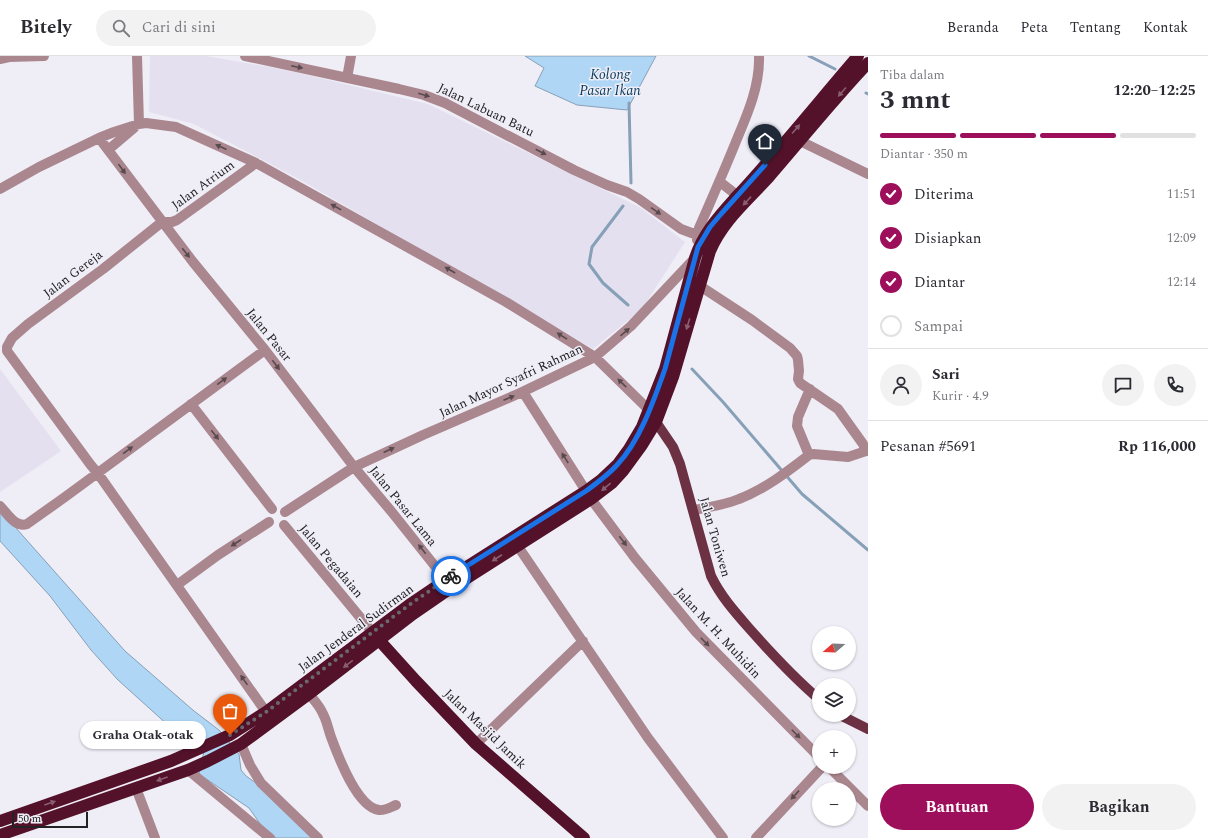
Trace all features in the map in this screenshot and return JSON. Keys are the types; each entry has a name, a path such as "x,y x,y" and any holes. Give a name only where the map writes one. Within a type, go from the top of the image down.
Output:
{"highway":[{"name":"Jalan Jenderal Sudirman","path":"0,821 171,761 230,735 517,545 589,495 601,480 618,464 642,427 665,369 697,247 714,222 858,56"},
{"name":"Jalan Jenderal Sudirman","path":"0,835 193,768 239,745 309,694 376,637 409,605 446,580 589,495 612,483 642,445 656,422 672,377 710,252 723,226 758,190 868,63"},
{"name":"Jalan Masjid Jamik","path":"376,637 476,744 584,838"}],"main road":[{"name":"Jalan Toniwen","path":"656,422 679,459 711,576 718,590 728,604 777,660 799,683 812,693"},
{"path":"854,722 868,729"}],"street":[{"path":"0,59 9,57 44,56"},
{"path":"137,56 139,124"},
{"name":"Jalan Labuan Batu","path":"245,56 424,95 445,103 574,170 634,196 681,228 697,247"},
{"path":"346,78 351,56"},
{"path":"697,247 699,228 720,182 753,99 759,56"},
{"path":"0,188 98,138 146,123 176,127 256,163 506,302 595,357 649,410"},
{"path":"108,150 139,124"},
{"name":"Jalan Pasar","path":"98,138 193,262 265,350 354,467"},
{"path":"800,141 868,174"},
{"name":"Jalan Atrium","path":"162,222 177,220 256,163"},
{"path":"720,182 738,196"},
{"name":"Jalan Gereja","path":"97,473 8,352 7,347 12,338 28,324 162,222"},
{"name":"Jalan Mayor Syafri Rahman","path":"354,467 423,435 523,392 595,357 631,326 697,247"},
{"path":"694,510 738,500 783,475 809,455 813,454 847,457 867,451 838,409 799,381 797,356 790,348 752,320 700,286"},
{"path":"0,506 17,524 24,525 65,497 265,350"},
{"path":"809,455 797,426 797,422 810,390"},
{"name":"Jalan M. H. Muhidin","path":"523,392 589,495 635,558 696,632 812,750"},
{"path":"191,404 272,509"},
{"path":"285,512 354,467"},
{"name":"Jalan Pasar Lama","path":"354,467 446,580"},
{"path":"97,473 266,712"},
{"path":"279,508 285,512 287,518 284,525 276,527 269,522 269,513 272,509 279,508"},
{"path":"177,585 218,555 269,522"},
{"name":"Jalan Pegadaian","path":"284,525 376,637"},
{"path":"517,545 648,738 723,838"},
{"path":"476,744 583,641"},
{"path":"309,694 324,714 337,752 354,788 360,796 370,806 379,810 384,810 396,805"},
{"path":"239,745 261,783 318,838"},
{"path":"193,768 270,838"},
{"path":"756,838 815,774"},
{"path":"836,774 868,806"},
{"path":"136,788 155,838"}],"shaded area":[{"path":"150,56 206,56 275,68 428,104 641,208 685,242 642,309 593,349 297,178 194,124 149,112"},
{"path":"0,369 61,451 0,492"}],"water":[{"name":"Kolong Pasar Ikan","path":"525,56 656,56 627,110 577,105 535,86 544,68"},
{"path":"0,510 125,651 194,711 219,730 239,754 241,770 246,776 256,783 314,838 276,838 261,825 249,808 199,774 204,751 197,743 189,742 180,736 118,680 91,650 50,596 0,541"}],"waterway":[{"path":"809,56 835,69"},
{"path":"629,103 631,183"},
{"path":"623,206 592,247 589,264 603,283 628,305"},
{"path":"692,369 723,402 802,494 868,550"}],"way so far":[{"path":"230,735 266,712 409,605 451,576"}],"place":[{"name":"Graha Otak-otak","path":"230,735"}],"route":[{"path":"451,576 586,491 601,480 618,464 642,427 665,369 698,247 710,227 765,165"}]}
